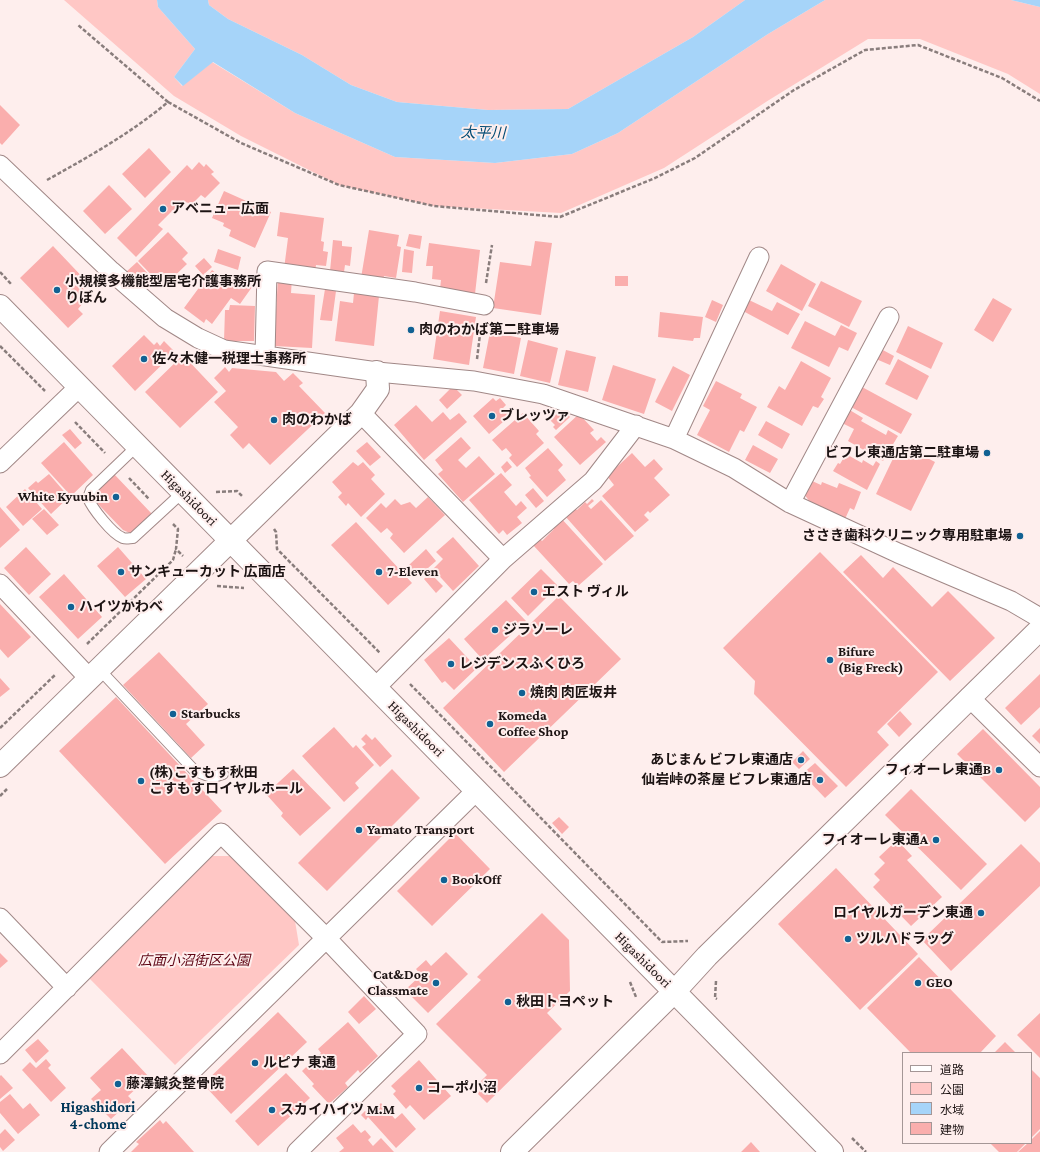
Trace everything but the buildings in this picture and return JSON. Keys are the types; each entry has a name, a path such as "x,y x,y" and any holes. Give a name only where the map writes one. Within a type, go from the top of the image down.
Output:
{"street":[{"path":"0,165 28,190 111,271 165,318 198,338 224,350 378,372 474,381 543,394 674,439 734,468 790,503 898,553 1011,601 1040,618"},
{"path":"674,439 759,257"},
{"path":"265,356 267,271 415,292 484,305"},
{"name":"Higashidoori","path":"0,306 832,1152"},
{"path":"790,503 889,316"},
{"path":"0,766 258,512 361,413 378,389 378,372"},
{"path":"0,463 79,387"},
{"path":"361,413 503,559"},
{"path":"376,687 503,559 593,481 636,425"},
{"path":"0,584 71,659 94,673"},
{"path":"512,1152 675,991 707,956 969,697 1040,629"},
{"path":"969,697 1040,767"},
{"path":"109,1152 477,790"},
{"path":"0,1054 221,832 326,938 417,1034 297,1152"},
{"path":"0,918 67,988"}],"lane":[{"path":"137,446 91,490 88,498 92,507 115,532 124,538 133,538 183,492"},
{"path":"94,673 194,770 207,776 216,777 223,774"}],"path":[{"path":"78,25 168,102 241,143 339,186 434,206 560,217 654,178 695,158 794,90 865,50 918,45 1002,78 1040,101"},
{"path":"28,190 109,146 145,121 168,102"},
{"path":"0,346 178,529"},
{"path":"209,492 237,491 276,532 277,549 662,942 690,940 707,956 716,971 715,998 721,1003"},
{"path":"0,728 173,560 176,549"},
{"path":"849,1135 866,1152"}],"green space":[{"path":"64,0 157,0 158,7 195,49 174,77 182,86 212,62 295,113 395,157 495,163 572,154 618,133 768,34 825,0 1011,0 1040,7 1040,94 1008,74 920,39 868,39 769,100 664,168 561,213 434,206 339,185 241,136 174,96"},
{"path":"208,0 745,0 693,37 568,109 488,110 397,102 351,85 302,55 228,19 209,5"},
{"name":"広面小沼街区公園","path":"212,856 230,856 295,921 299,945 175,1065 88,977"}],"water":[{"name":"太平川","path":"157,0 208,0 209,5 228,19 302,55 351,85 397,102 488,110 568,109 693,37 745,0 825,0 768,34 618,133 572,154 495,163 395,157 295,113 213,62 183,86 174,77 195,49 158,7"},
{"path":"1011,0 1040,0 1040,7"}],"place":[{"name":"アベニュー広面","path":"163,209"},
{"name":"小規模多機能型居宅介護事務所 りぼん","path":"57,290"},
{"name":"肉のわかば第二駐車場","path":"411,330"},
{"name":"佐々木健一税理士事務所","path":"144,359"},
{"name":"ブレッツァ","path":"492,416"},
{"name":"肉のわかば","path":"274,420"},
{"name":"ビフレ東通店第二駐車場","path":"987,453"},
{"name":"White Kyuubin","path":"116,497"},
{"name":"ささき歯科クリニック専用駐車場","path":"1020,536"},
{"name":"サンキューカット 広面店","path":"121,572"},
{"name":"7-Eleven","path":"379,572"},
{"name":"エスト ヴィル","path":"534,592"},
{"name":"ハイツかわべ","path":"71,607"},
{"name":"ジラソーレ","path":"495,630"},
{"name":"Bifure (Big Freck)","path":"830,660"},
{"name":"レジデンスふくひろ","path":"451,664"},
{"name":"焼肉 肉匠坂井","path":"522,693"},
{"name":"Starbucks","path":"173,714"},
{"name":"Komeda Coffee Shop","path":"490,724"},
{"name":"あじまん ビフレ東通店","path":"801,760"},
{"name":"フィオーレ東通B","path":"999,770"},
{"name":"仙岩峠の茶屋 ビフレ東通店","path":"820,780"},
{"name":"(株)こすもす秋田 こすもすロイヤルホール","path":"141,781"},
{"name":"Yamato Transport","path":"359,830"},
{"name":"フィオーレ東通A","path":"936,840"},
{"name":"BookOff","path":"444,880"},
{"name":"ロイヤルガーデン東通","path":"981,913"},
{"name":"ツルハドラッグ","path":"848,939"},
{"name":"Cat&Dog Classmate","path":"436,983"},
{"name":"GEO","path":"918,983"},
{"name":"秋田トヨペット","path":"508,1002"},
{"name":"ルピナ 東通","path":"255,1063"},
{"name":"藤澤鍼灸整骨院","path":"118,1084"},
{"name":"コーポ小沼","path":"419,1088"},
{"name":"スカイハイツ M.M","path":"272,1110"}],"district":[{"name":"Higashidori 4-chome","path":"98,1116"}]}
